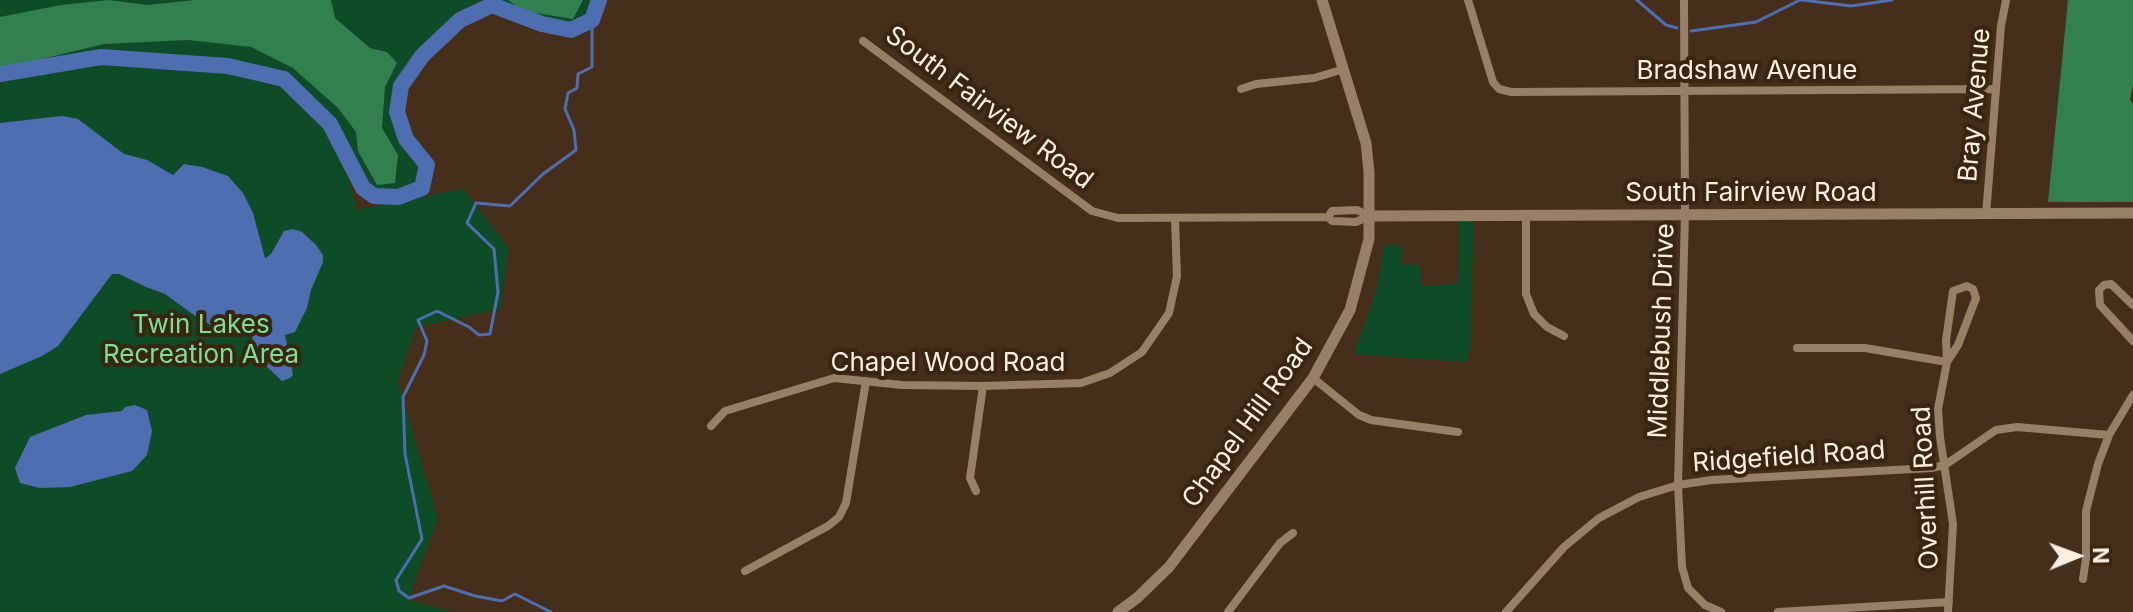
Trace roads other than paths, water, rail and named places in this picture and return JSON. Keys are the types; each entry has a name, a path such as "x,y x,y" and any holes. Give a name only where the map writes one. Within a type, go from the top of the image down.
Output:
{"street":[{"name":"Chapel Hill Road","path":"1118,612 1169,567 1313,378 1350,310 1369,239 1366,143 1322,0"},
{"name":"Bradshaw Avenue","path":"1468,0 1493,82 1499,89 1511,92 1996,89"},
{"name":"Middlebush Drive","path":"1684,0 1685,214 1678,485 1682,567 1688,588 1705,605 1721,612"},
{"name":"Bray Avenue","path":"1986,215 2001,26 2006,0"},
{"name":"South Fairview Road","path":"863,41 1092,211 1118,218 1328,217 1332,221 1356,222 1369,216 2133,213"},
{"path":"1241,89 1256,84 1314,78 1344,69"},
{"path":"1526,217 1526,294 1534,314 1547,327 1564,336"},
{"name":"Chapel Wood Road","path":"711,426 725,411 834,378 902,385 983,386 1081,383 1110,373 1142,352 1169,313 1177,276 1175,219"},
{"path":"2133,305 2111,284 2099,290 2100,305 2133,341"},
{"name":"Overhill Road","path":"1947,362 1958,345 1976,298 1973,289 1967,286 1953,291 1946,340 1947,362 1938,409 1953,524 1948,607"},
{"path":"1797,348 1865,348 1947,362"},
{"path":"1313,378 1359,415 1371,420 1458,432"},
{"path":"745,571 839,517 846,503 866,381"},
{"path":"976,491 970,478 983,386"},
{"path":"2083,579 2086,511 2098,464 2109,435 2133,395"},
{"name":"Ridgefield Road","path":"1506,612 1564,547 1599,518 1639,497 1678,485 1712,480 1931,468 1945,465 1996,430 2017,427 2109,435"},
{"path":"1228,612 1280,543 1293,533"},
{"path":"1778,612 1948,607"}],"water":[{"path":"62,116 78,119 124,154 147,160 173,175 184,164 228,176 243,193 253,213 265,258 271,254 284,231 293,229 302,232 316,245 323,255 323,262 295,332 285,335 293,375 290,378 282,381 264,364 250,331 238,328 231,333 220,330 165,294 119,274 112,274 58,346 0,374 0,123"},
{"path":"135,405 147,410 152,431 147,455 132,471 70,487 40,488 20,483 15,468 30,437 86,415 122,411"}],"waterway":[{"path":"0,74 101,57 228,66 284,79 330,124 363,188 374,196 398,197 422,188 427,165 406,139 397,112 401,86 422,56 460,20 492,5 542,24 571,30 592,20 599,0"},
{"path":"1637,0 1666,25 1677,28"},
{"path":"1691,31 1756,22 1800,0"},
{"path":"1802,0 1851,6 1892,0"},
{"path":"551,612 515,594 502,601 444,586 409,598 399,591 396,580 422,539 405,454 403,397 424,355 427,341 418,320 437,311 479,335 490,334 498,292 494,249 467,223 476,203 510,206 543,174 576,150 574,130 565,109 568,93 577,88 578,74 592,67 592,20"}],"park label":[{"name":"Twin Lakes Recreation Area","path":"201,340"}]}
